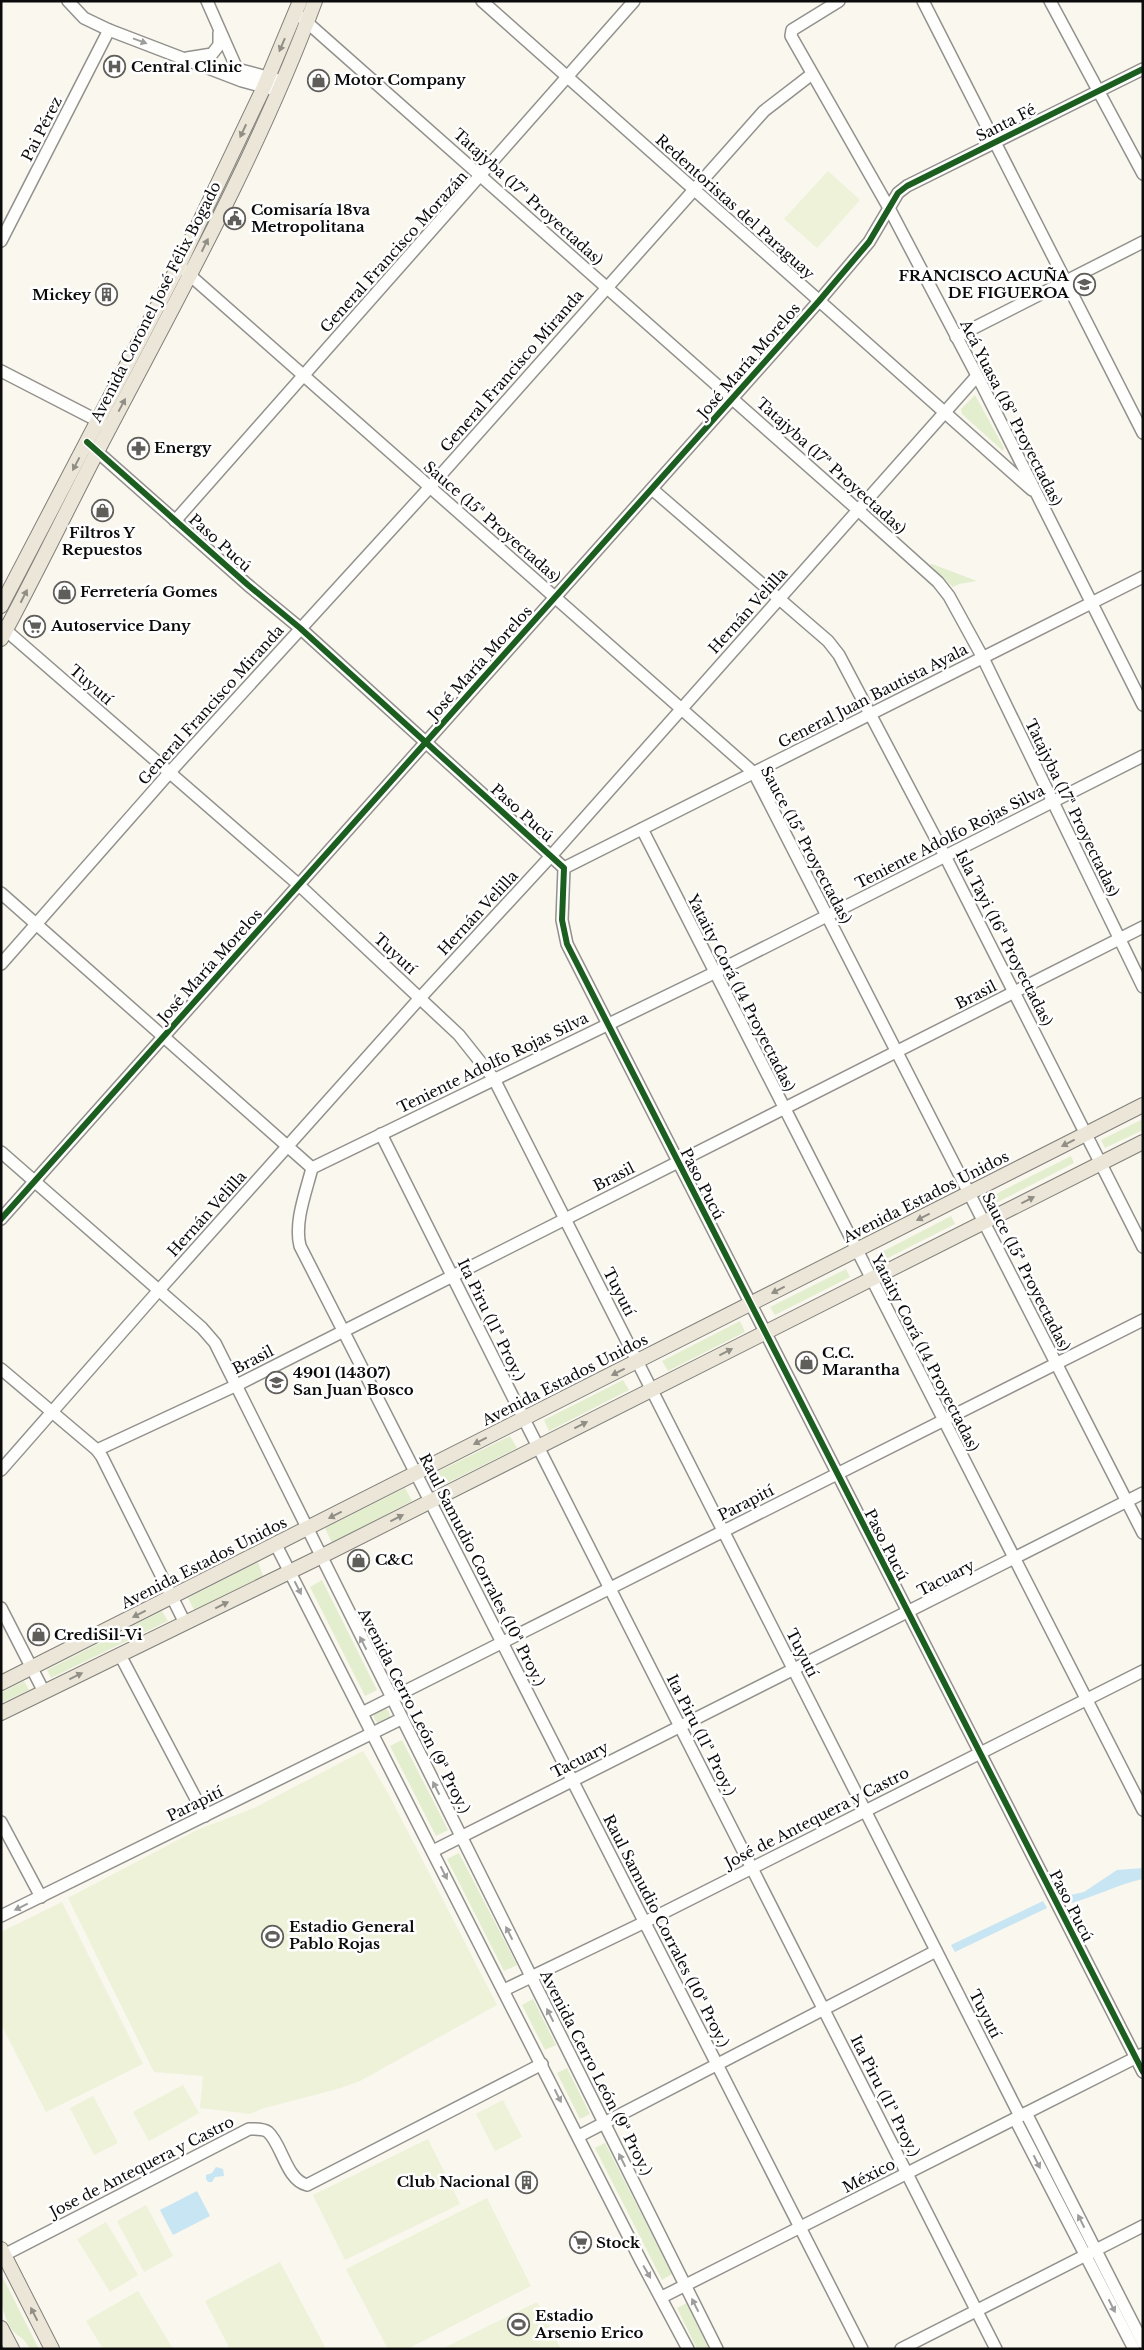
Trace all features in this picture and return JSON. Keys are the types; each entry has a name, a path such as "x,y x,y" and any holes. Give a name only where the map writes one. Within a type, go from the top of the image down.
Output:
{"main road":[{"name":"Avenida Coronel José Félix Bogado","path":"3,632 92,447 190,275 241,172 280,86 315,1"},
{"name":"Avenida Coronel José Félix Bogado","path":"104,424 266,82 298,7"},
{"name":"Avenida Coronel José Félix Bogado","path":"1,606 92,447"},
{"name":"Avenida Estados Unidos","path":"1,1683 307,1530 1143,1105"},
{"path":"1,1713 320,1557 1143,1142"},
{"path":"3,2252 52,2349"},
{"path":"1,2328 12,2349"}],"street":[{"path":"68,1 84,18 109,30 242,81 266,82"},
{"path":"207,1 234,66 266,82 280,86"},
{"name":"Redentoristas del Paraguay","path":"482,1 1037,495"},
{"name":"General Francisco Morazán","path":"176,521 568,79 634,1"},
{"name":"Acá Yuasa (18ª Proyectadas)","path":"839,1 790,32 889,208 977,376 1143,705"},
{"path":"923,1 1143,433"},
{"path":"1050,1 1143,174"},
{"name":"Tatajyba (17ª Proyectadas)","path":"298,7 307,22 946,590 983,658 1143,987"},
{"name":"Pai Pérez","path":"1,241 109,30"},
{"path":"185,58 212,54 219,45 219,30"},
{"name":"Santa Fé","path":"889,208 898,193 907,186 1143,69"},
{"name":"General Francisco Miranda","path":"1,964 170,772 430,487 764,111 812,74"},
{"name":"José María Morelos","path":"1,1218 732,399 869,242 889,208"},
{"path":"956,337 1143,242"},
{"name":"Sauce (15ª Proyectadas)","path":"178,265 754,773 1143,1533"},
{"path":"1,371 104,424"},
{"name":"Hernán Velilla","path":"1,1470 159,1290 420,998 551,856 977,376"},
{"path":"1132,412 1143,406"},
{"name":"Paso Pucú","path":"92,447 248,585 300,628 564,868 562,920 567,944 1050,1893 1139,2056 1143,2072"},
{"name":"Isla Tayi (16ª Proyectadas)","path":"652,489 828,641 839,655 946,856 1143,1247"},
{"name":"General Juan Bautista Ayala","path":"564,868 1143,578"},
{"name":"Tuyutí","path":"3,632 170,772 299,885 459,1035 494,1079 1020,2116 1091,2253 1143,2343"},
{"name":"Teniente Adolfo Rojas Silva","path":"312,1168 714,973 1143,756"},
{"name":"Yataity Corá (14 Proyectadas)","path":"642,829 870,1279 1143,1810"},
{"path":"1,893 312,1168"},
{"name":"Brasil","path":"97,1450 237,1385 1143,927"},
{"name":"Ita Piru (11ª Proy.)","path":"381,1134 996,2349"},
{"name":"Avenida Cerro León (9ª Proy.)","path":"1,1152 210,1336 237,1385 320,1557 717,2349"},
{"name":"Raul Samudio Corrales (10ª Proy.)","path":"312,1168 298,1237 300,1246 862,2349"},
{"name":"Parapití","path":"362,1713 1143,1320"},
{"path":"1,1369 97,1450 185,1623"},
{"name":"Tacuary","path":"433,1851 1143,1493"},
{"path":"276,1545 688,2349"},
{"path":"1,1608 44,1692"},
{"path":"120,1655 205,1816"},
{"name":"José de Antequera y Castro","path":"504,1990 645,1922 1143,1671"},
{"name":"Parapití","path":"1,1916 402,1719"},
{"path":"1,1822 41,1897"},
{"path":"579,2136 936,1951"},
{"name":"México","path":"662,2297 1139,2056"},
{"name":"Jose de Antequera y Castro","path":"3,2252 248,2130 258,2129 268,2132 297,2180 307,2185 542,2064"},
{"path":"901,2349 1143,2226"},
{"name":"Tuyutí","path":"1091,2253 1134,2349"}],"green space":[{"path":"267,96 195,256 192,256"},
{"path":"828,171 860,200 817,248 784,219"},
{"path":"975,395 1004,448 1003,451 962,414 961,409"},
{"path":"84,462 11,609 9,609 8,607"},
{"path":"932,564 977,581 953,587 930,565"},
{"path":"1143,1119 1143,1130 1105,1148 1101,1140"},
{"path":"1071,1156 1074,1163 996,1203 992,1196"},
{"path":"951,1216 955,1224 880,1262 876,1255"},
{"path":"846,1269 850,1277 775,1315 770,1307"},
{"path":"740,1321 745,1332 668,1371 662,1361"},
{"path":"623,1380 629,1390 549,1431 544,1420"},
{"path":"510,1436 517,1448 441,1486 435,1473"},
{"path":"405,1488 412,1501 332,1543 325,1528"},
{"path":"258,1562 263,1576 194,1610 188,1598"},
{"path":"322,1580 377,1690 365,1696 310,1587"},
{"path":"162,1611 168,1621 51,1678 47,1670"},
{"path":"24,1681 29,1690 1,1703 1,1693"},
{"path":"382,1708 388,1710 390,1716 388,1722 382,1724 376,1722 374,1716 376,1710"},
{"path":"402,1740 448,1830 436,1836 390,1746"},
{"name":"Estadio General Pablo Rojas","path":"363,1751 388,1793 497,2005 360,2081 341,2088 261,2109 250,2114 200,2108 203,2076 154,2072 68,1898 197,1830 254,1808"},
{"path":"459,1853 517,1965 504,1971 447,1859"},
{"path":"62,1902 143,2064 46,2112 1,2024 1,1932"},
{"path":"533,1999 556,2045 545,2050 522,2005"},
{"path":"567,2068 590,2114 580,2119 557,2073"},
{"path":"183,2085 199,2113 149,2141 133,2112"},
{"path":"93,2096 118,2143 94,2155 70,2108"},
{"path":"503,2100 522,2137 495,2151 476,2114"},
{"path":"428,2139 460,2204 345,2260 313,2195"},
{"path":"605,2143 672,2274 662,2280 595,2148"},
{"path":"487,2198 531,2286 407,2349 388,2349 346,2269"},
{"path":"146,2205 173,2256 144,2272 117,2221"},
{"path":"106,2222 138,2275 110,2292 77,2239"},
{"path":"280,2262 326,2349 230,2349 205,2301"},
{"path":"1,2274 39,2349 30,2349 24,2340 9,2326 2,2304"},
{"path":"138,2291 173,2349 103,2349 86,2321"},
{"name":"Estadio Arsenio Erico","path":"537,2302 561,2349 442,2349"},
{"path":"687,2303 709,2349 697,2349 677,2308"}],"water":[{"path":"1143,1868 1143,1879 1065,1905 1062,1897 1084,1892 1117,1870"},
{"path":"1043,1901 1047,1908 955,1952 951,1945"},
{"path":"216,2167 223,2169 224,2176 215,2177 212,2182 208,2182 206,2175 212,2173"},
{"path":"197,2191 210,2216 173,2235 160,2210"}],"cycle path":[{"path":"1,1219 819,301 869,242 898,193 907,186 1143,69"},
{"path":"87,442 248,585 300,628 564,868 562,920 567,944 1143,2072"}],"place":[{"name":"Central Clinic","path":"115,67"},
{"name":"Motor Company","path":"318,80"},
{"name":"Comisaría 18va Metropolitana","path":"235,219"},
{"name":"FRANCISCO ACUÑA DE FIGUEROA","path":"1085,285"},
{"name":"Mickey","path":"107,295"},
{"name":"Energy","path":"138,448"},
{"name":"Filtros Y Repuestos","path":"102,510"},
{"name":"Ferretería Gomes","path":"64,592"},
{"name":"Autoservice Dany","path":"35,626"},
{"name":"C.C. Marantha","path":"806,1362"},
{"name":"4901 (14307) San Juan Bosco","path":"277,1382"},
{"name":"C&C","path":"359,1560"},
{"name":"CrediSil-Vi","path":"38,1635"},
{"name":"Estadio General Pablo Rojas","path":"273,1936"},
{"name":"Club Nacional","path":"526,2182"},
{"name":"Stock","path":"580,2243"},
{"name":"Estadio Arsenio Erico","path":"519,2325"}]}
